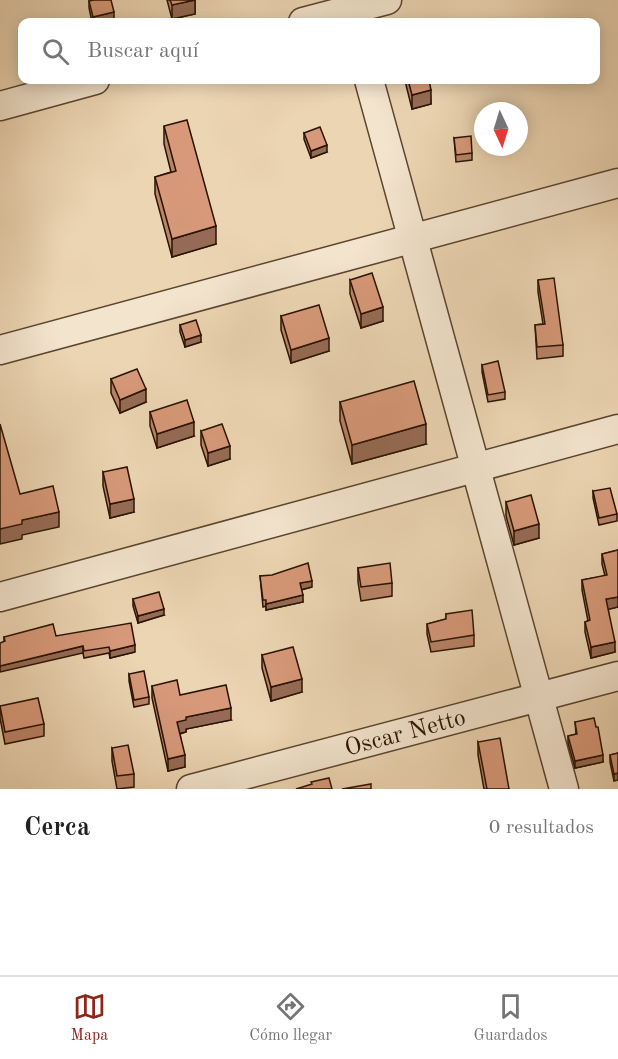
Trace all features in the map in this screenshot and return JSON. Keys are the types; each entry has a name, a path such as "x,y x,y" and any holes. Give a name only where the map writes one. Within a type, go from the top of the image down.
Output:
{"street":[{"path":"320,18 387,0"},
{"path":"0,106 80,84"},
{"path":"370,84 564,789"},
{"path":"0,350 618,183"},
{"path":"0,597 618,429"},
{"name":"Oscar Netto","path":"191,789 618,676"}],"building":[{"path":"111,0 114,12 93,17 89,1"},
{"path":"170,0 195,0 172,5"},
{"path":"409,84 430,84 431,90 412,95"},
{"path":"187,120 216,226 172,239 155,177 176,171 164,126"},
{"path":"320,127 327,145 311,151 304,133"},
{"path":"471,136 472,153 456,155 454,138"},
{"path":"372,273 383,307 361,314 350,280"},
{"path":"554,278 563,345 537,347 535,325 545,324 538,280"},
{"path":"319,305 329,338 291,350 281,316"},
{"path":"196,320 201,335 185,340 180,325"},
{"path":"498,361 505,392 488,395 482,365"},
{"path":"137,369 146,389 120,400 111,379"},
{"path":"414,381 426,424 352,445 340,402"},
{"path":"187,400 194,422 157,434 150,412"},
{"path":"0,424 20,494 53,486 59,512 22,520 22,524 0,529"},
{"path":"222,424 230,446 208,453 201,431"},
{"path":"127,467 134,499 110,504 103,472"},
{"path":"610,488 617,514 599,518 593,491"},
{"path":"531,495 539,524 514,531 506,502"},
{"path":"618,550 618,597 606,599 615,642 591,647 585,622 590,620 582,580 607,575 602,554"},
{"path":"308,563 312,581 300,583 303,595 266,604 266,600 263,600 260,576 272,575"},
{"path":"390,563 392,583 361,587 358,568"},
{"path":"159,592 164,609 138,616 133,599"},
{"path":"472,610 474,635 431,642 427,624 446,619 446,614"},
{"path":"131,623 135,645 110,651 109,647 84,651 83,646 0,666 0,643 5,641 4,637 53,624 56,636"},
{"path":"293,647 302,679 271,687 262,655"},
{"path":"144,671 149,697 134,700 129,674"},
{"path":"177,680 180,695 226,685 231,708 186,717 186,720 177,722 185,755 168,759 152,686"},
{"path":"38,698 44,724 5,732 0,706"},
{"path":"594,718 603,755 575,761 568,736 577,734 575,722"},
{"path":"500,738 509,789 487,789 478,742"},
{"path":"128,745 134,774 117,776 112,748"},
{"path":"618,753 618,773 614,774 610,755"},
{"path":"329,778 332,789 296,789 312,784 311,782"},
{"path":"371,784 371,789 342,789"}]}
